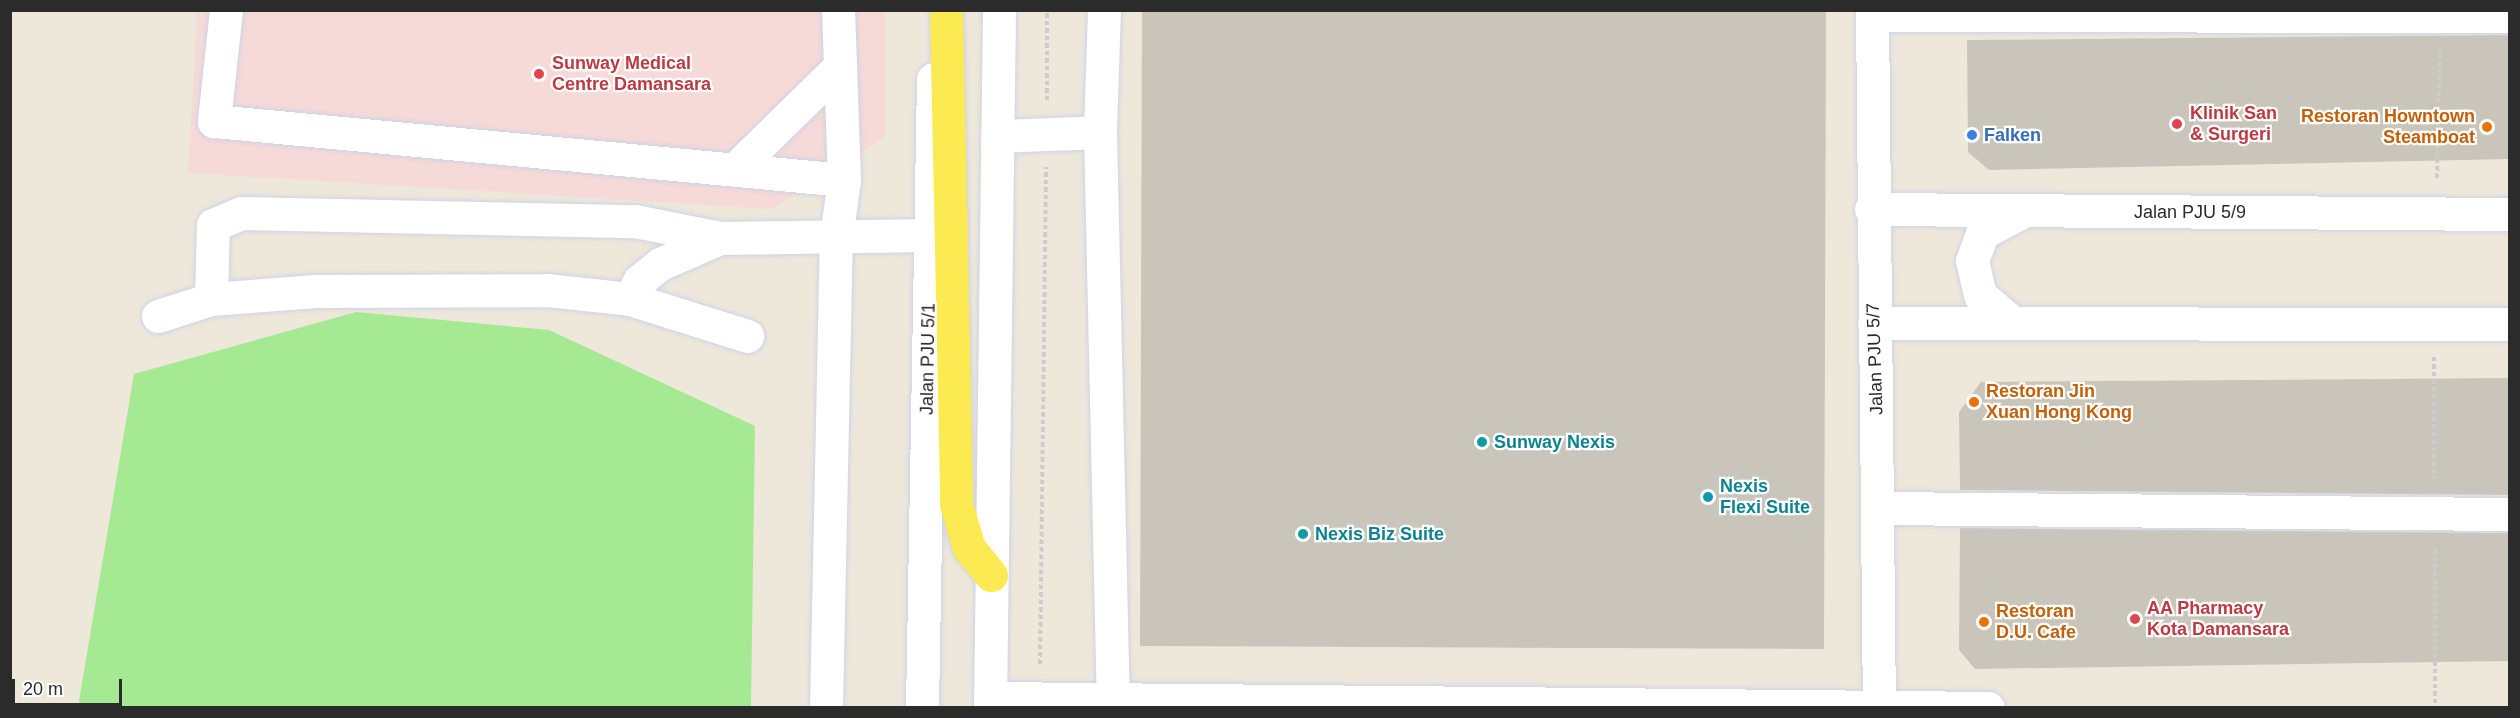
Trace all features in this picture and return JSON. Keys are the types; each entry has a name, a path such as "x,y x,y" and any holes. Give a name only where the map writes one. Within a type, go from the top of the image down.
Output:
{"main road":[{"path":"946,10 954,466 959,525 969,548 991,575"}],"street":[{"path":"226,10 214,121 844,180"},
{"path":"826,708 836,237 844,180 838,10"},
{"name":"Jalan PJU 5/1","path":"922,708 934,10"},
{"path":"999,10 990,703 1033,700 1113,704 1988,708"},
{"path":"1104,10 1100,132 1113,704"},
{"path":"1872,13 2510,16"},
{"name":"Jalan PJU 5/7","path":"1872,13 1871,209 1880,508 1879,707"},
{"path":"735,170 840,66"},
{"path":"997,136 1100,132"},
{"name":"Jalan PJU 5/9","path":"1871,209 2022,212 2510,214"},
{"path":"2013,323 1980,295 1972,261 1982,233 2022,212"},
{"path":"211,299 213,225 241,213 635,221 720,238 930,235"},
{"path":"630,298 639,281 660,264 720,238"},
{"path":"158,316 211,299 372,288 547,290 630,298 747,336"},
{"path":"1874,323 2510,324"},
{"path":"1880,508 2510,513"}],"path":[{"path":"1033,700 1042,654 1047,10"},
{"path":"2437,213 2440,16"}],"shaded area":[{"name":"Sunway Medical Centre Damansara","path":"197,11 885,11 885,137 772,209 188,173"}],"green space":[{"path":"356,312 549,330 755,426 751,707 78,707 134,374"}],"building":[{"name":"Sunway Nexis","path":"1142,10 1826,10 1824,649 1140,646"},
{"path":"2510,35 2510,159 1989,170 1968,152 1967,40"},
{"path":"2510,378 2510,495 1960,490 1959,412 1981,382"},
{"path":"1960,528 2510,533 2510,661 1975,669 1959,650"}],"place":[{"name":"Sunway Medical Centre Damansara","path":"539,74"},
{"name":"Klinik San & Surgeri","path":"2177,124"},
{"name":"Restoran Howntown Steamboat","path":"2487,127"},
{"name":"Falken","path":"1972,135"},
{"name":"Restoran Jin Xuan Hong Kong","path":"1974,402"},
{"name":"Sunway Nexis","path":"1482,442"},
{"name":"Nexis Flexi Suite","path":"1708,497"},
{"name":"Nexis Biz Suite","path":"1303,534"},
{"name":"AA Pharmacy Kota Damansara","path":"2135,619"},
{"name":"Restoran D.U. Cafe","path":"1984,622"}]}
